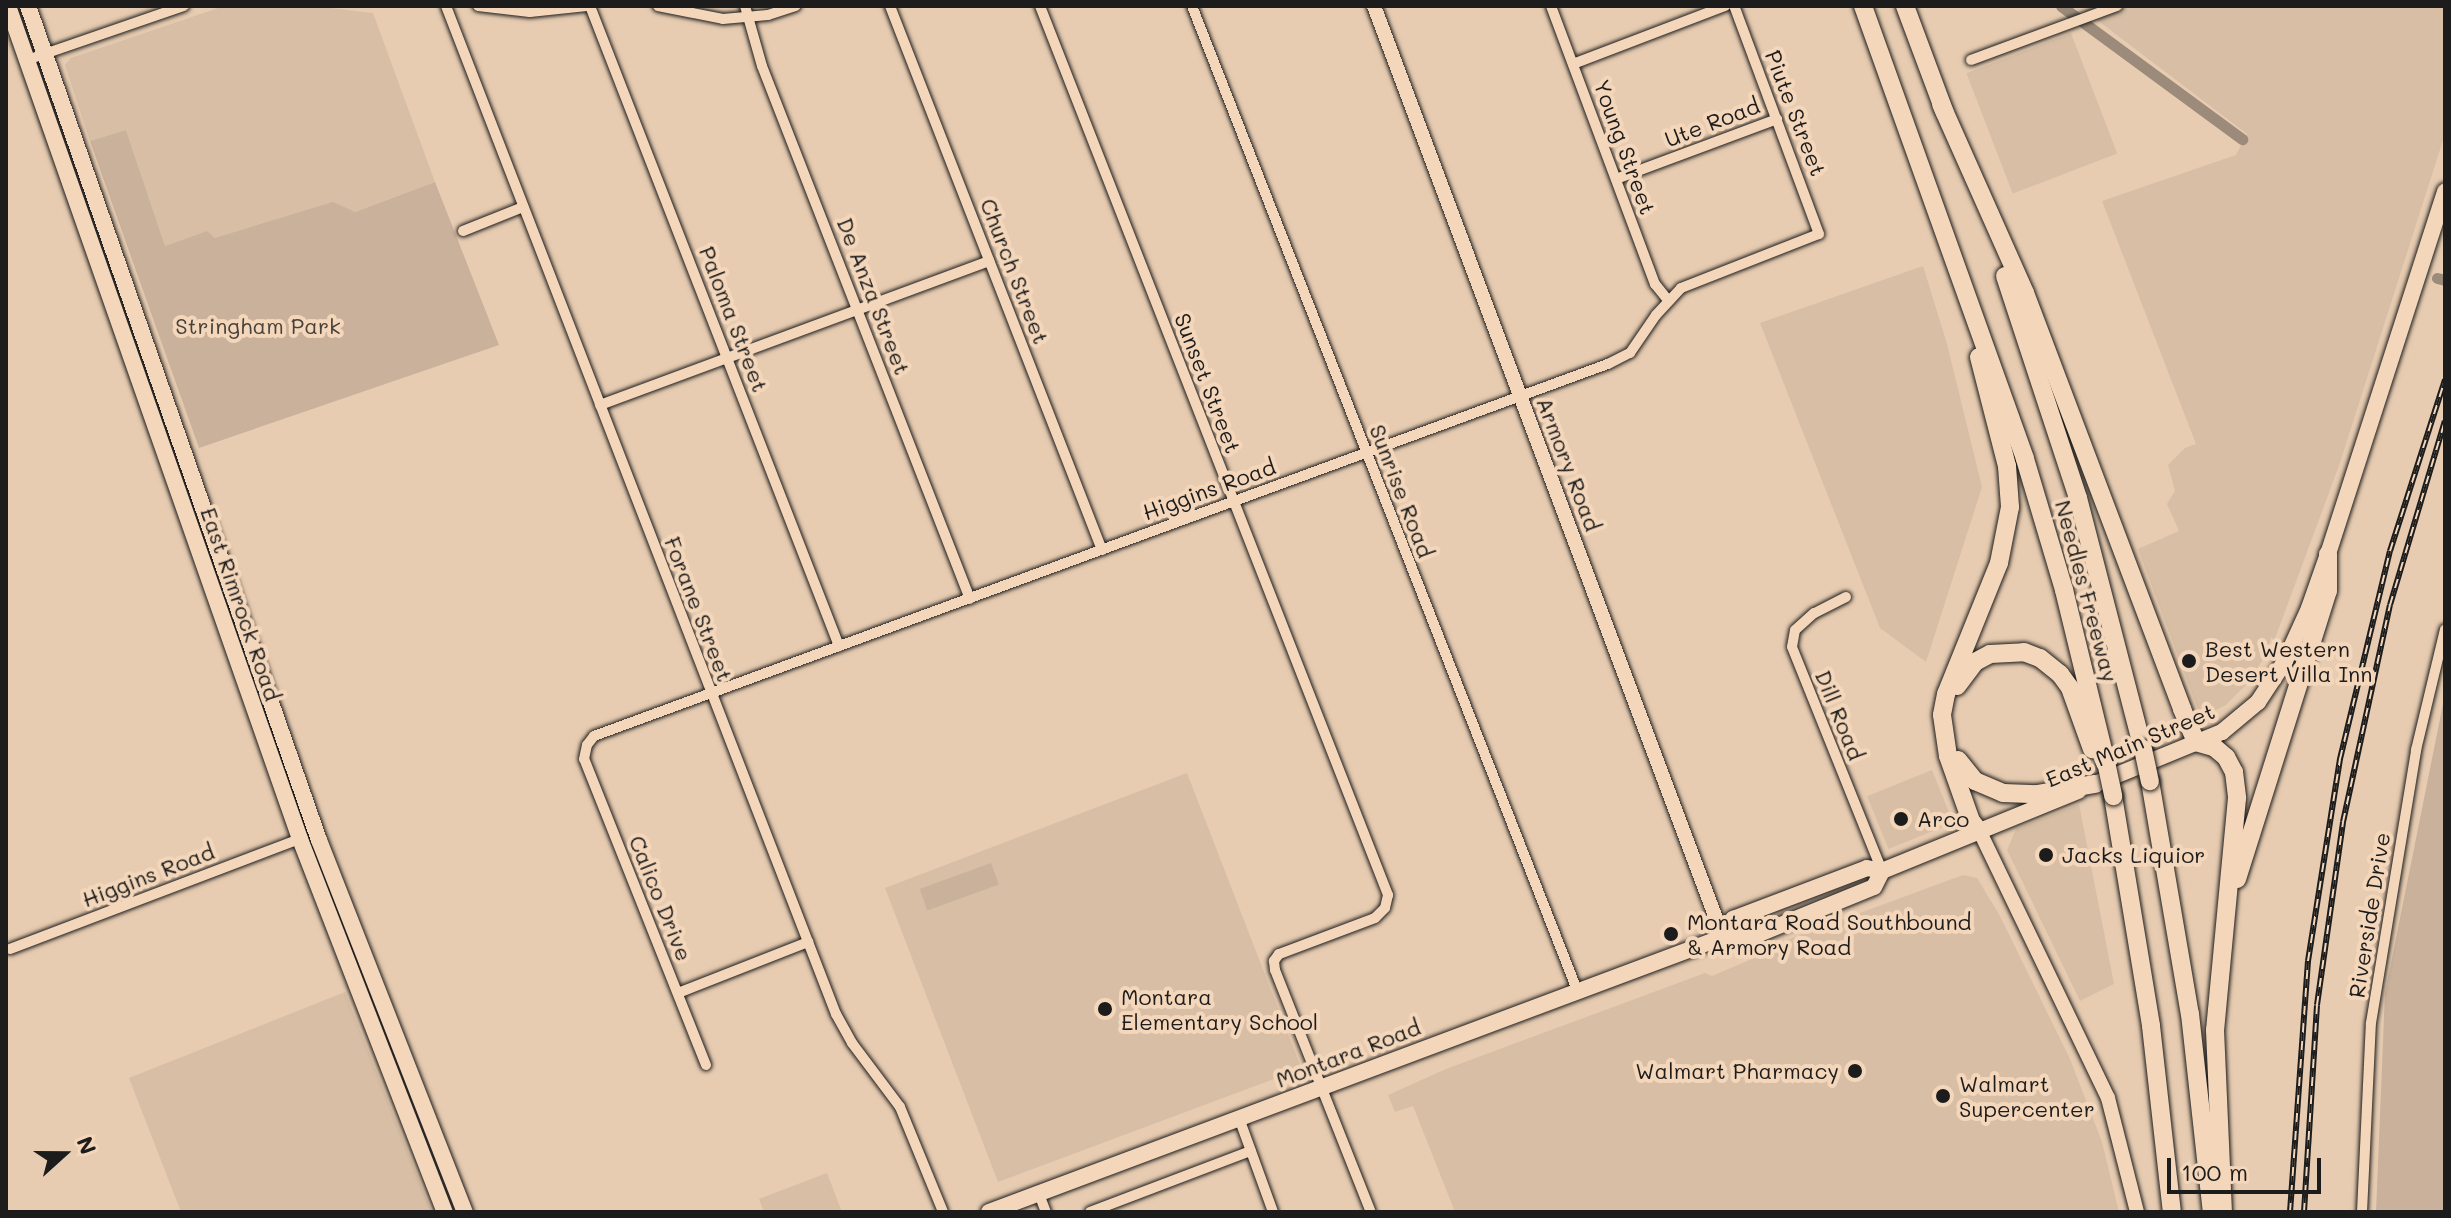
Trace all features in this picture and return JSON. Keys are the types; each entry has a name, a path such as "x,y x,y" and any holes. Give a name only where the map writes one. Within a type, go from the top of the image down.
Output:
{"highway":[{"name":"Needles Freeway","path":"1863,6 2030,474 2064,590 2103,782 2134,914 2172,1212"},
{"name":"Needles Freeway","path":"1905,6 2028,341 2069,470 2143,749 2190,1014 2212,1212"},
{"path":"1941,104 2025,293 2196,742 2214,747 2226,757 2234,772 2237,798 2215,1030 2223,1212"},
{"path":"1932,193 1991,399 2010,487 2007,535 1999,563 1946,694 1942,715 1948,756 1971,821 1980,832"},
{"path":"2226,912 2328,591 2328,554"},
{"path":"1958,760 1975,781 2003,793 2037,794 2103,782 2078,708 2060,674 2040,658 2006,651 1975,662 1956,689 1951,725 1958,760 1978,816 1980,832"}],"main road":[{"name":"East Rimrock Road","path":"8,6 300,839 445,1212"},
{"name":"East Rimrock Road","path":"28,6 319,840 465,1212"},
{"name":"Armory Road","path":"1374,6 1723,937"},
{"name":"East Main Street","path":"1980,832 2222,732 2248,712 2270,687 2309,608 2445,191"},
{"name":"Montara Road","path":"989,1212 1723,937 1744,940 1874,887 1882,871 1980,832"},
{"path":"1980,832 2108,1098 2137,1212"}],"street":[{"name":"Forane Street","path":"446,6 836,1014 852,1043 900,1107 943,1212"},
{"path":"478,6 530,12 589,6"},
{"name":"Paloma Street","path":"589,6 839,646"},
{"path":"658,6 701,17 796,6"},
{"name":"Church Street","path":"890,6 1102,550"},
{"name":"Sunset Street","path":"1040,6 1388,895 1385,908 1375,918 1279,954 1274,961 1321,1087"},
{"name":"Sunrise Road","path":"1192,6 1577,990"},
{"name":"Young Street","path":"1551,6 1655,284 1668,300"},
{"path":"1573,64 1725,6"},
{"name":"Piute Street","path":"1734,6 1819,234"},
{"path":"1971,60 2117,6"},
{"path":"27,60 176,7"},
{"name":"De Anza Street","path":"746,12 762,66 970,599"},
{"name":"Ute Road","path":"1616,179 1777,119"},
{"path":"463,231 523,207"},
{"name":"Higgins Road","path":"587,745 594,736 710,692 970,599 1630,353 1668,300 1692,281 1819,234"},
{"path":"600,405 989,261"},
{"name":"Dill Road","path":"1846,597 1814,613 1795,630 1792,647 1882,871"},
{"name":"Riverside Drive","path":"2362,1212 2371,1023 2416,750 2445,629"},
{"name":"Calico Drive","path":"587,745 584,759 706,1065"},
{"name":"Higgins Road","path":"10,949 300,839"},
{"path":"678,993 808,942"},
{"path":"1321,1087 1371,1212"},
{"path":"1239,1118 1273,1212"},
{"path":"1090,1212 1251,1151"},
{"path":"1039,1194 1046,1212"}],"shaded area":[{"path":"224,6 314,6 373,13 435,182 355,212 215,238 207,231 165,246 126,130 90,141 65,65 71,58"},
{"path":"2094,6 2445,6 2445,134 2340,463 2274,641 2271,637 2269,649 2250,681 2226,705 2208,714 2199,712 2138,549 2179,531 2167,504 2175,491 2168,465 2185,448 2196,444 2102,201 2236,155 2247,134 2084,10"},
{"path":"2071,33 2117,153 2013,194 1966,73"},
{"path":"1923,266 1947,344 1982,487 1926,662 1880,628 1760,323"},
{"path":"1932,770 1953,823 1888,849 1867,796"},
{"name":"Montara Elementary School","path":"1187,773 1300,1065 1298,1070 998,1182 885,888"},
{"path":"2079,804 2114,984 2080,1001 2007,850 2016,829"},
{"path":"1963,875 1977,878 2000,916 2070,1059 2102,1142 2119,1212 1455,1212 1413,1106 1395,1112 1388,1095 1446,1069 1705,973 1712,976 1752,959 1757,951"},
{"path":"345,992 431,1210 181,1212 129,1078"},
{"path":"827,1173 842,1212 764,1212 759,1199"}],"green space":[{"name":"Stringham Park","path":"126,130 165,246 207,231 215,238 333,202 355,212 435,182 499,345 199,448 90,141"},
{"path":"2445,694 2445,1212 2376,1212 2385,993"},
{"path":"991,863 999,885 927,911 920,889"}],"waterway":[{"path":"2061,6 2242,139"},
{"path":"2437,278 2445,280"}],"railway":[{"path":"2290,1212 2308,961 2340,759 2390,551 2445,380"},
{"path":"2304,1212 2317,1005 2343,822 2390,605 2445,421"}],"place":[{"name":"Best Western Desert Villa Inn","path":"2189,661"},
{"name":"Arco","path":"1901,819"},
{"name":"Jacks Liquior","path":"2046,855"},
{"name":"Montara Road Southbound & Armory Road","path":"1671,934"},
{"name":"Montara Elementary School","path":"1105,1009"},
{"name":"Walmart Pharmacy","path":"1855,1071"},
{"name":"Walmart Supercenter","path":"1943,1096"}]}
